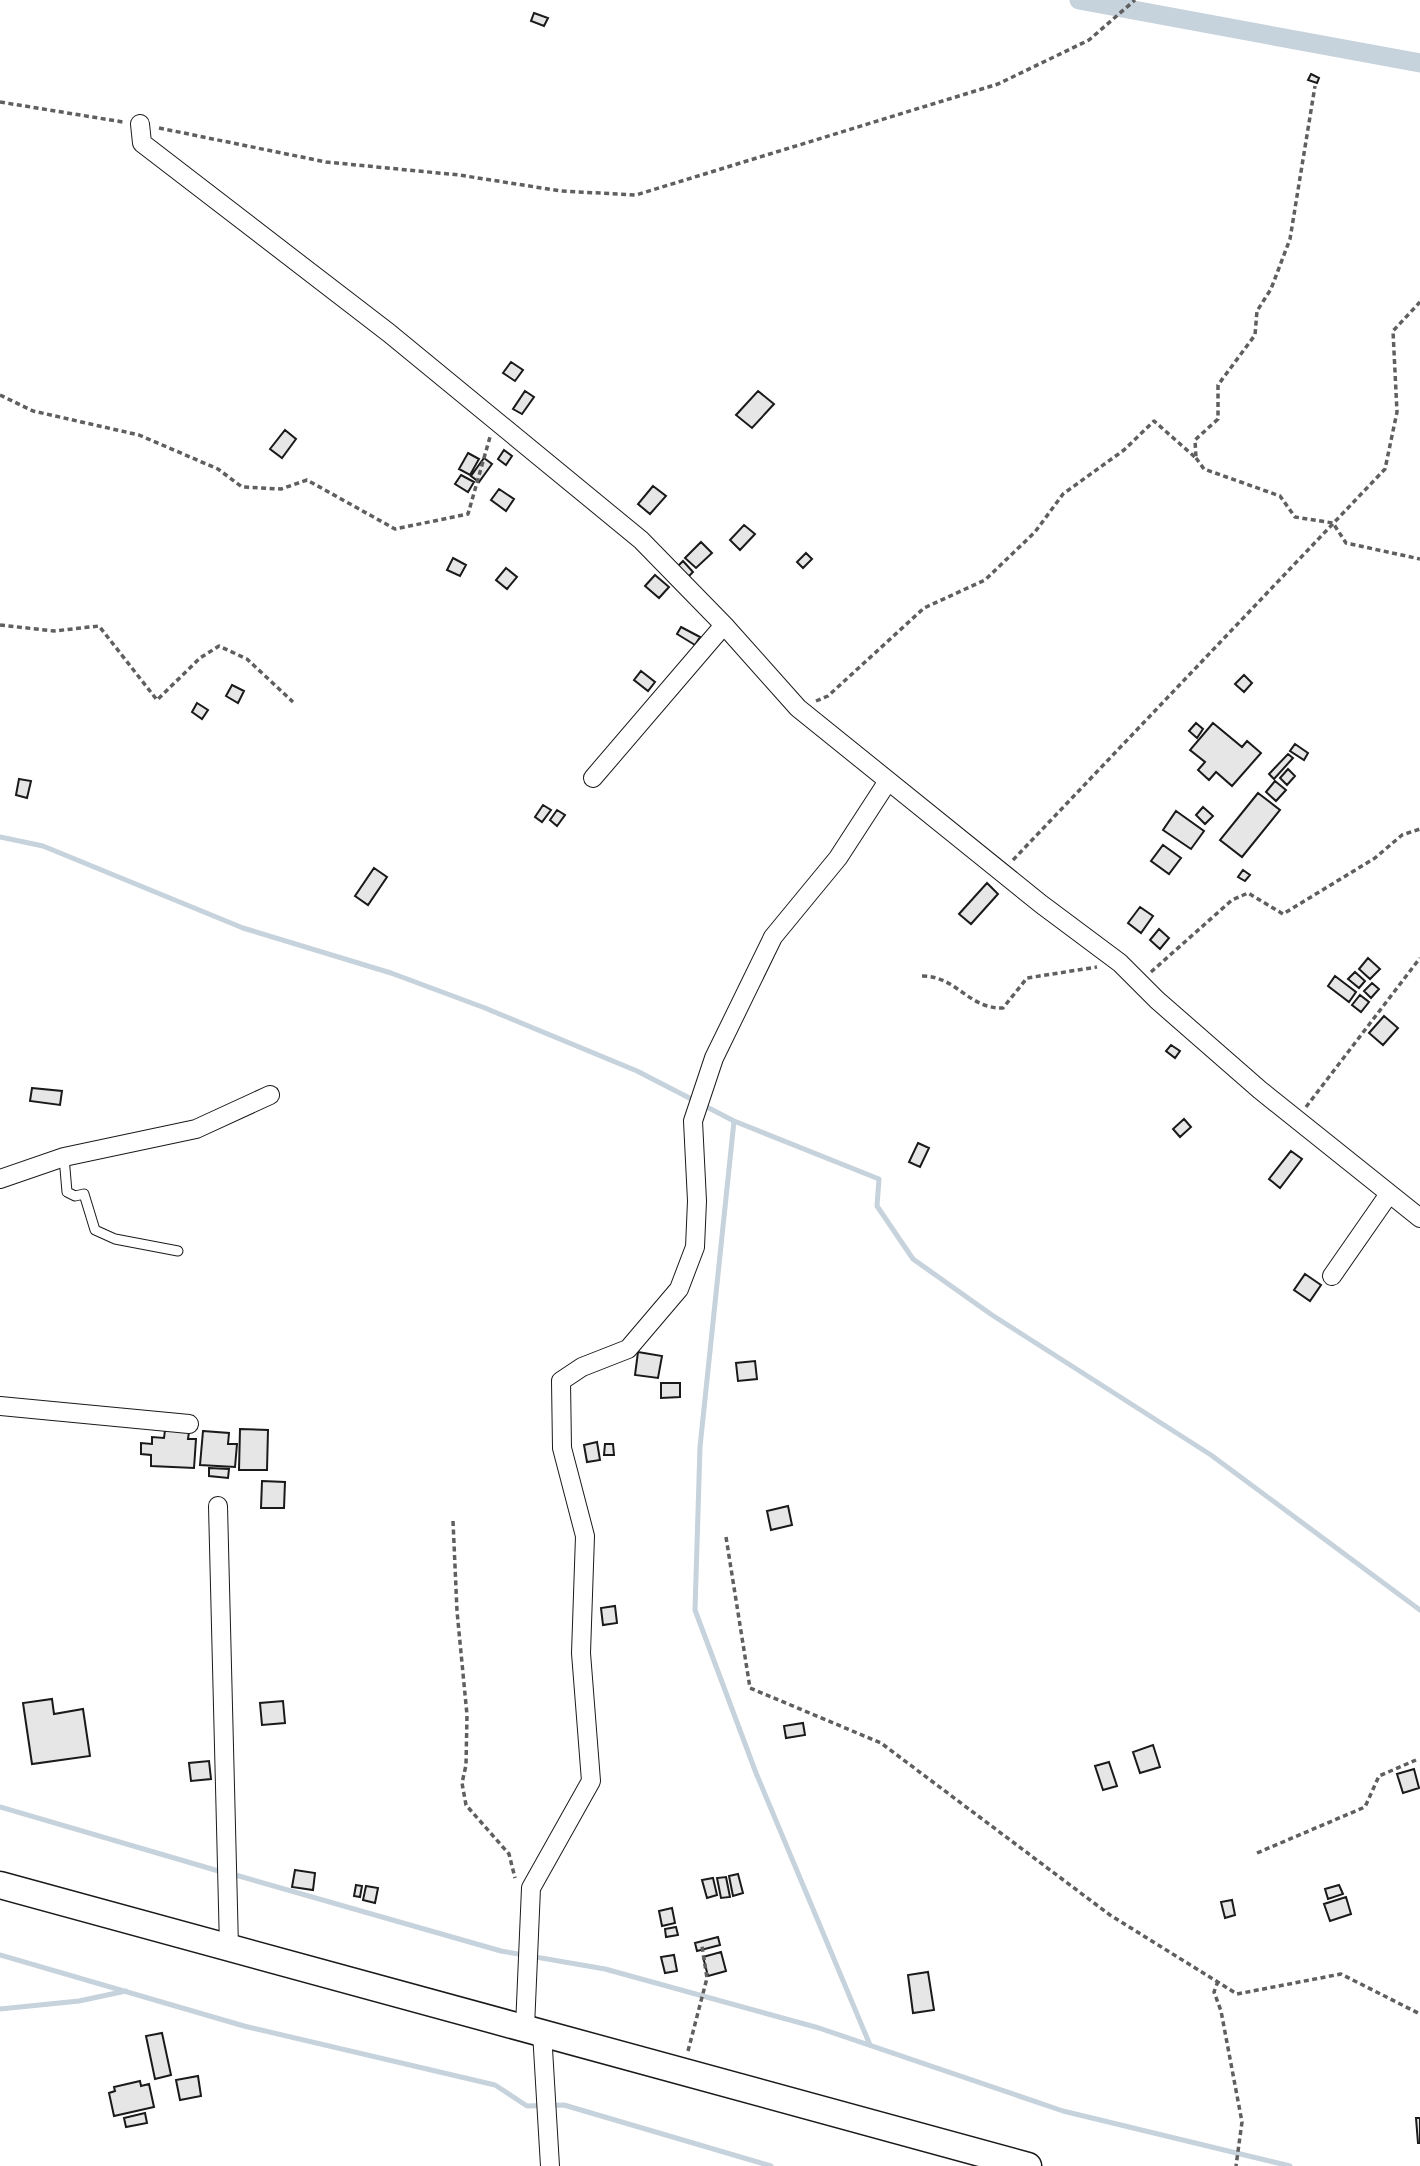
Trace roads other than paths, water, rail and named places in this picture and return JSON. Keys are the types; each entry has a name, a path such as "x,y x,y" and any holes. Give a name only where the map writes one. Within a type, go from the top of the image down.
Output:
{"main road":[{"path":"0,1885 1028,2166"}],"street":[{"path":"140,124 142,143 495,418 641,540 724,625 798,708 1120,963 1296,1119 1420,1218"},
{"path":"593,778 724,625"},
{"path":"550,2165 533,2030 529,1970 531,1888 592,1781 581,1653 585,1536 562,1448 561,1381 582,1367 628,1349 679,1289 695,1247 697,1202 693,1121 714,1058 772,937 838,858 888,781"},
{"path":"0,1179 64,1157 196,1129 270,1095"},
{"path":"1332,1276 1390,1194"},
{"path":"0,1406 189,1424"},
{"path":"218,1506 229,1947"}],"lane":[{"path":"64,1157 67,1192 75,1196 84,1194 95,1230 115,1239 178,1251"}],"waterway":[{"path":"1079,0 1420,63"},
{"path":"0,837 43,846 243,928 391,973 485,1008 637,1071 734,1121 879,1179 877,1206 913,1259 992,1315 1211,1455 1420,1610"},
{"path":"734,1121 700,1447 695,1610 756,1773 870,2045"},
{"path":"0,1807 222,1872"},
{"path":"232,1874 501,1951 605,1969 819,2028 1063,2111 1290,2166"},
{"path":"0,1955 244,2026 495,2085 527,2106 564,2105 771,2166"},
{"path":"0,2009 79,2001 126,1991"}]}
